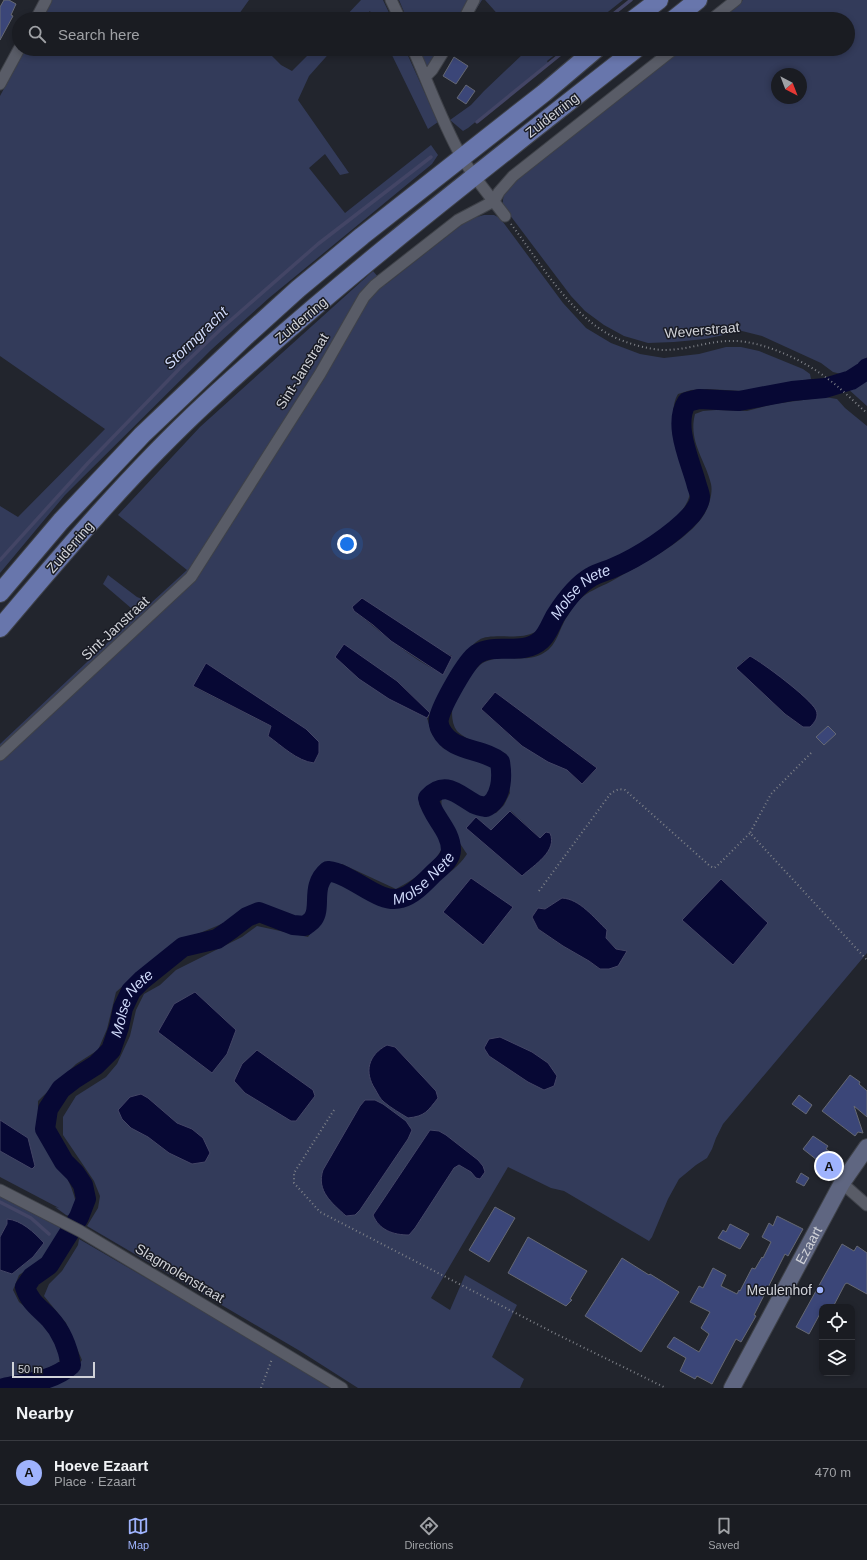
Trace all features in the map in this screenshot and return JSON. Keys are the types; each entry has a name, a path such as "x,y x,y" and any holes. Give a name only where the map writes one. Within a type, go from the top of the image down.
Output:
{"highway":[{"path":"643,12 659,0"},
{"path":"683,12 698,0"},
{"name":"Zuiderring","path":"0,593 61,521 142,435 224,356 298,289 356,241 544,93 588,56"},
{"name":"Zuiderring","path":"0,628 109,502 204,405 284,334 474,176 627,56"}],"main road":[{"name":"Ezaart","path":"732,1388 842,1183 867,1147"}],"street":[{"path":"40,12 46,0"},
{"path":"392,0 397,12"},
{"path":"468,12 474,0"},
{"path":"721,12 736,0"},
{"path":"0,84 15,56"},
{"path":"416,56 442,116 462,157 474,176 505,216"},
{"path":"425,77 432,70 441,56"},
{"path":"494,202 499,192 513,176 665,56"},
{"name":"Sint-Janstraat","path":"0,756 191,577 320,374 364,297 371,289 458,220 494,202"},
{"path":"842,1183 867,1205"},
{"name":"Slagmolenstraat","path":"0,1190 80,1231 342,1388"}],"path":[{"name":"Weverstraat","path":"505,216 574,307 591,322 612,336 636,345 664,350 732,340 753,342 778,351 828,378 867,413"},
{"path":"539,891 611,792 619,789 625,790 714,868 750,833 771,794 811,754"},
{"path":"750,833 867,960"},
{"path":"334,1110 294,1173 294,1183 320,1212 556,1334 666,1388"},
{"path":"262,1388 276,1348"}],"shaded area":[{"path":"52,0 249,0 240,12 46,12"},
{"path":"361,0 383,0 389,12 370,11 350,12"},
{"path":"399,0 482,0 474,12 404,12"},
{"path":"485,0 623,0 608,12 496,12"},
{"path":"743,0 867,0 867,357 860,365 841,374 833,372 821,363 762,336 742,331 705,339 674,342 648,343 624,336 604,325 585,311 571,296 503,206 503,199 508,187 513,181 672,56 855,56 855,12 728,12"},
{"path":"21,56 272,56 281,65 292,71 307,56 327,56 309,76 298,100 349,173 340,175 325,154 309,168 345,213 431,145 438,155 432,164 269,298 212,349 65,495 0,573 0,506 18,517 105,429 0,356 0,96"},
{"path":"392,56 408,56 438,122 428,129"},
{"path":"422,56 446,56 431,77"},
{"path":"521,56 553,56 547,61 548,63 463,131 450,120 471,105"},
{"path":"484,215 494,215 500,218 563,303 586,328 611,343 640,354 664,358 699,354 726,347 741,347 759,351 803,369 810,374 811,379 743,391 707,389 691,390 678,394 674,404 674,429 676,442 690,492 687,502 681,512 650,539 618,557 597,565 577,578 561,593 542,626 535,632 522,636 484,638 472,645 452,673 430,713 397,681 344,645 341,649 404,706 427,718 432,734 443,748 488,764 495,770 492,792 487,797 477,796 453,782 433,784 426,788 422,794 419,804 438,832 443,846 435,859 424,871 396,889 342,864 321,864 309,893 308,911 302,918 255,905 248,906 224,923 178,942 143,968 116,992 107,1029 98,1050 76,1064 38,1101 38,1123 43,1141 68,1180 78,1212 73,1217 66,1215 55,1207 59,1208 0,1177 0,744 138,614 103,584 108,575 137,597 151,603 187,570 118,515 200,427 373,271 385,285 469,219","holes":["354,611 452,656 443,674 408,653","206,663 315,763 268,736 271,726 194,687"]},
{"path":"867,381 867,406 847,388"},
{"path":"825,397 837,399 845,408 867,426 867,953 723,1124 707,1158 679,1179 649,1241 564,1191 551,1188 508,1167 431,1298 450,1310 465,1275 517,1305 492,1357 524,1379 520,1388 358,1388 300,1351 87,1226 98,1208 100,1196 94,1181 63,1135 63,1117 76,1096 106,1077 117,1064 130,1036 136,1010 144,994 160,985 176,970 242,937 257,926 308,937 312,932 316,921 323,891 332,877 338,876 370,899 388,907 397,908 414,902 457,866 467,854 449,827 443,812 442,797 450,796 476,812 489,814 496,813 504,805 510,793 509,783 511,773 506,754 467,738 457,731 452,716 455,698 481,664 500,658 530,658 547,651 554,644 565,620 582,597 662,552 675,543 697,523 705,513 708,506 711,495 711,484 695,442 693,424 695,414 703,411 716,410 747,411 774,404","holes":["744,660 803,727 785,714 737,668","495,692 597,768 582,784 567,770 522,746 481,709","511,811 540,838 542,837 522,876 476,817 491,831","575,902 593,918 606,938 616,949 627,951 600,969 538,929 532,917 538,908 545,909 552,905"]},
{"path":"362,598 452,657 443,675 391,641 354,611 352,607"},
{"path":"344,644 397,681 430,713 427,718 389,699 359,679 335,657"},
{"path":"750,656 786,681 812,705 816,710 817,717 810,727 803,727 785,714 736,668"},
{"path":"206,663 306,729 319,742 319,753 314,763 308,762 296,756 268,736 271,726 193,686"},
{"path":"495,692 597,768 582,784 567,770 548,762 522,746 481,709"},
{"path":"510,811 540,838 546,832 550,833 552,840 551,846 544,857 522,876 466,828 476,817 491,830"},
{"path":"471,878 513,907 483,945 443,912"},
{"path":"721,879 768,923 733,965 682,920"},
{"path":"562,898 569,899 581,905 607,930 606,938 616,949 627,951 618,966 609,969 600,969 538,929 532,917 538,908 545,909"},
{"path":"195,992 236,1030 227,1054 212,1073 158,1032 174,1004"},
{"path":"500,1037 532,1052 548,1063 557,1076 554,1086 544,1090 528,1082 489,1056 484,1048 489,1039"},
{"path":"387,1045 395,1047 436,1091 438,1098 428,1110 418,1116 408,1118 387,1104 378,1095 372,1083 369,1070 370,1064 376,1054"},
{"path":"257,1050 313,1090 315,1096 296,1121 291,1121 245,1093 234,1081 242,1064"},
{"path":"141,1094 148,1098 177,1123 192,1129 203,1138 210,1153 205,1162 192,1164 169,1153 148,1137 131,1128 122,1119 118,1110 130,1097"},
{"path":"365,1100 375,1100 383,1104 406,1121 412,1130 408,1139 360,1210 355,1215 346,1216 327,1196 321,1177 323,1170 360,1106"},
{"path":"0,1120 28,1138 35,1166 32,1169 0,1151"},
{"path":"430,1130 439,1131 446,1135 478,1160 483,1166 485,1172 480,1179 476,1178 471,1172 459,1165 454,1168 409,1235 392,1233 383,1228 373,1215"},
{"path":"0,1196 61,1228 51,1246 40,1261 19,1275 13,1290 19,1302 30,1311 51,1334 60,1357 59,1363 43,1370 0,1382 0,1270 12,1274 33,1257 7,1224 0,1237"},
{"path":"7,1219 22,1224 32,1231 44,1243 33,1257 12,1274 0,1270 0,1237 7,1224"},
{"path":"79,1239 258,1343 330,1388 34,1388 62,1381 72,1374 82,1360 66,1323 44,1296 49,1284 62,1271 78,1245"}],"building":[{"path":"4,0 9,0 16,4 11,15 12,18 0,40 0,7"},
{"path":"454,57 468,66 456,84 443,76"},
{"path":"466,85 475,91 466,104 457,98"},
{"path":"828,726 836,734 824,745 816,737"},
{"path":"850,1075 860,1082 859,1084 867,1091 867,1117 854,1106 863,1133 858,1132 855,1136 822,1111"},
{"path":"799,1095 812,1105 806,1114 792,1104"},
{"path":"813,1136 828,1146 826,1149 843,1160 829,1181 816,1173 822,1164 803,1149"},
{"path":"801,1173 809,1178 804,1186 796,1182"},
{"path":"495,1207 515,1218 489,1262 469,1250"},
{"path":"777,1216 803,1229 788,1256 785,1254 754,1315 756,1316 741,1342 736,1339 712,1384 697,1376 695,1379 680,1371 686,1358 667,1347 674,1337 699,1352 709,1334 701,1328 710,1312 690,1302 699,1286 703,1288 713,1268 726,1275 721,1286 737,1294 752,1268 755,1269 762,1257 763,1258 771,1242 762,1237 769,1223 773,1226"},
{"path":"730,1224 749,1234 740,1249 718,1238 723,1230 726,1232"},
{"path":"528,1237 587,1271 570,1299 572,1300 566,1306 508,1273"},
{"path":"842,1244 854,1251 857,1246 867,1253 867,1294 847,1283 845,1284 835,1304 819,1304 819,1316 809,1334 796,1327"},
{"path":"622,1258 679,1292 641,1352 585,1316"}],"waterway":[{"name":"Stormgracht","path":"616,12 631,0"},
{"name":"Stormgracht","path":"477,122 558,56"},
{"name":"Stormgracht","path":"0,560 88,463 181,367 223,327 318,244 431,157"},
{"name":"Molse Nete","path":"4,1388 48,1378 56,1375 71,1365 66,1346 58,1329 32,1301 25,1287 32,1277 49,1265 79,1217 86,1199 83,1185 75,1173 64,1162 45,1129 48,1109 61,1089 96,1065 111,1050 119,1027 123,1008 131,991 142,980 183,947 217,939 247,917 259,912 293,925 305,926 312,920 315,914 317,909 319,883 328,871 347,877 375,893 393,899 401,898 418,888 444,864 449,857 451,850 448,836 433,811 428,798 434,793 445,789 451,790 476,805 486,807 494,800 500,786 500,762 485,754 452,742 440,729 439,718 455,684 472,658 477,654 492,649 526,648 541,640 546,635 563,604 581,584 593,576 613,568 644,552 675,530 692,514 700,497 687,455 682,432 681,421 687,402 699,399 739,401 792,391 825,388 851,380 867,368"},
{"path":"0,1202 31,1218 49,1234"},
{"path":"56,1239 62,1243"}],"place":[{"name":"Hoeve Ezaart","path":"829,1166"},
{"name":"Meulenhof","path":"820,1290"}]}
